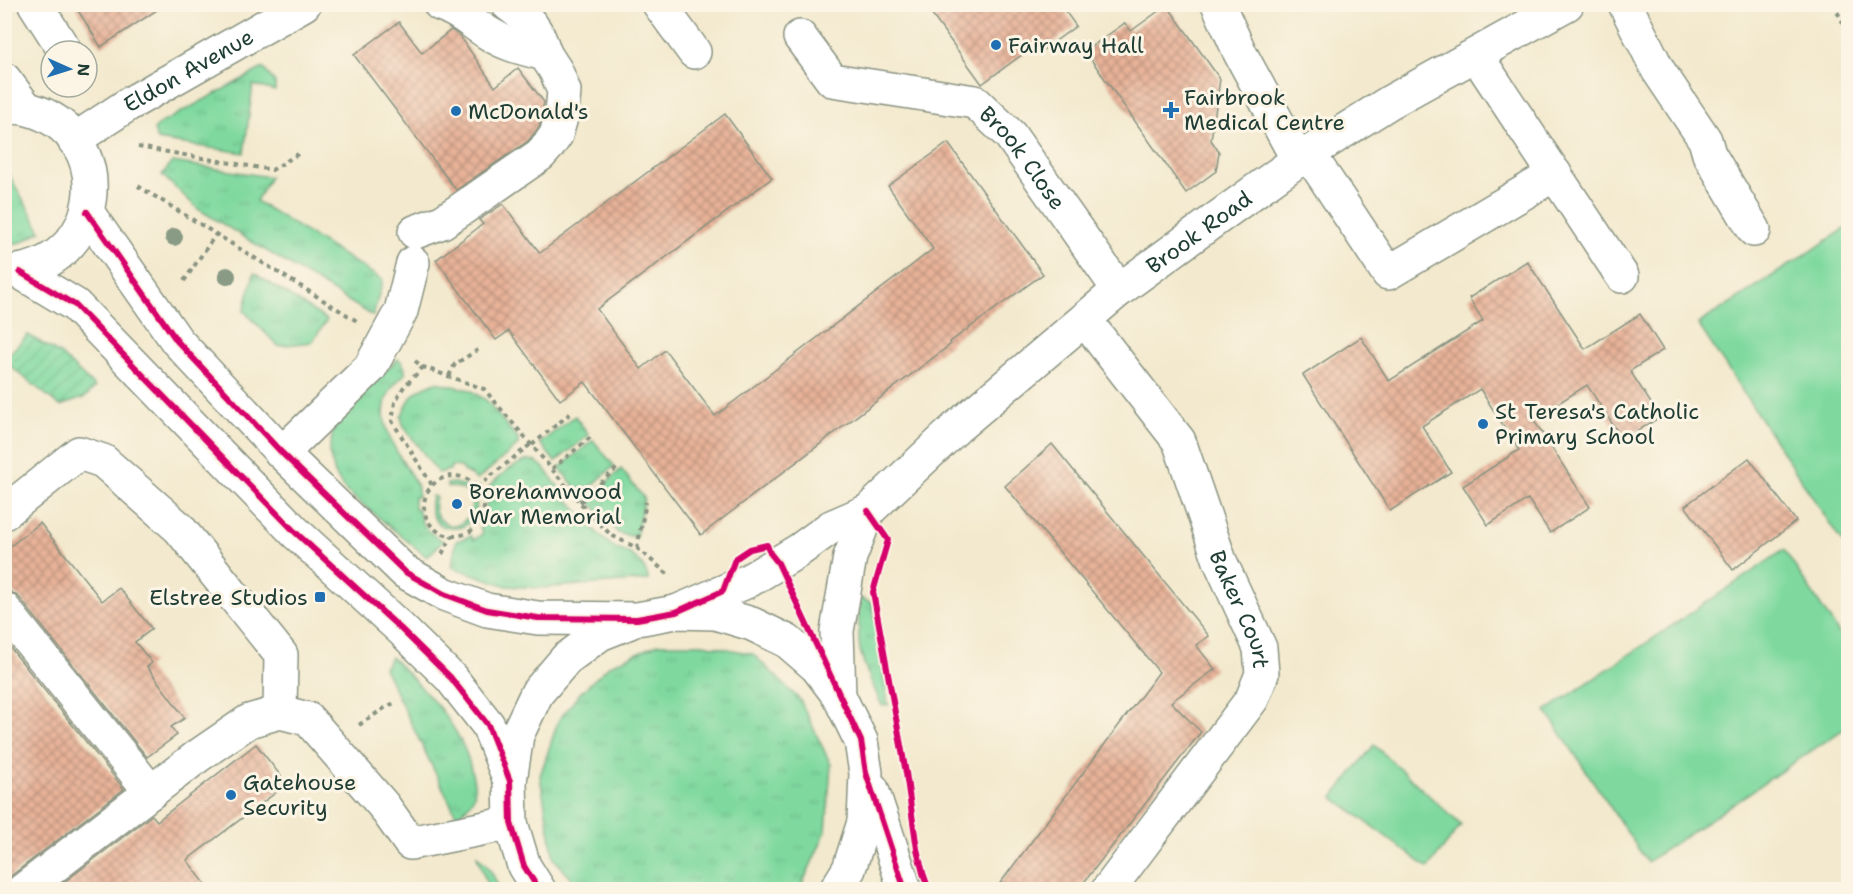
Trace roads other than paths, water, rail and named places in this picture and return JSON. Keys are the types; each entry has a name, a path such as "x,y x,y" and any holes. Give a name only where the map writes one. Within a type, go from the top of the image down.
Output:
{"main road":[{"path":"35,4 57,39"},
{"path":"440,4 514,47 545,54"},
{"path":"282,453 370,368 401,311 414,247 442,222 540,155 556,135 562,114 564,91 556,71 545,54 541,38 526,17 508,4"},
{"path":"659,4 694,52"},
{"path":"1218,4 1240,53 1303,157 1388,273 1555,174"},
{"name":"Brook Road","path":"676,612 748,581 798,551 831,527 868,511 956,428 1119,290 1303,157 1390,102 1567,4"},
{"path":"1624,4 1658,70 1705,140 1709,154 1754,231"},
{"name":"Eldon Avenue","path":"74,140 129,104 292,15"},
{"name":"Brook Close","path":"800,37 832,80 975,102 1010,135 1119,290"},
{"path":"1476,55 1623,276"},
{"path":"4,79 15,107 45,115 61,125 74,140 84,156 89,174 90,193 87,212 77,235 60,254 38,267 12,272"},
{"path":"87,212 177,341 282,453 405,572 444,594 487,610 538,618 637,619 676,612 715,614 752,624 787,641 817,667 839,696 861,741 866,773 905,890"},
{"path":"12,272 75,305 295,532 451,678 488,725 510,781"},
{"name":"Baker Court","path":"1085,320 1179,441 1220,561 1260,648 1262,674 1252,699 1108,890"},
{"path":"4,513 79,453 103,462 179,528 281,655 280,712"},
{"name":"Brook Road","path":"839,696 837,631 850,557 868,511"},
{"path":"4,609 151,792"},
{"path":"538,890 524,866 511,823 510,781 517,735 537,693 566,659 600,634 637,619"},
{"path":"23,890 198,756 249,721 280,712 308,719 383,805 410,843 511,823"},
{"path":"836,890 849,869 864,822 866,773"}],"place":[{"name":"Fairway Hall","path":"996,45"},
{"name":"Fairbrook Medical Centre","path":"1171,110"},
{"name":"McDonald's","path":"456,111"},
{"name":"St Teresa's Catholic Primary School","path":"1483,424"},
{"name":"Borehamwood War Memorial","path":"457,504"},
{"name":"Elstree Studios","path":"320,597"},
{"name":"Gatehouse Security","path":"231,795"}]}
